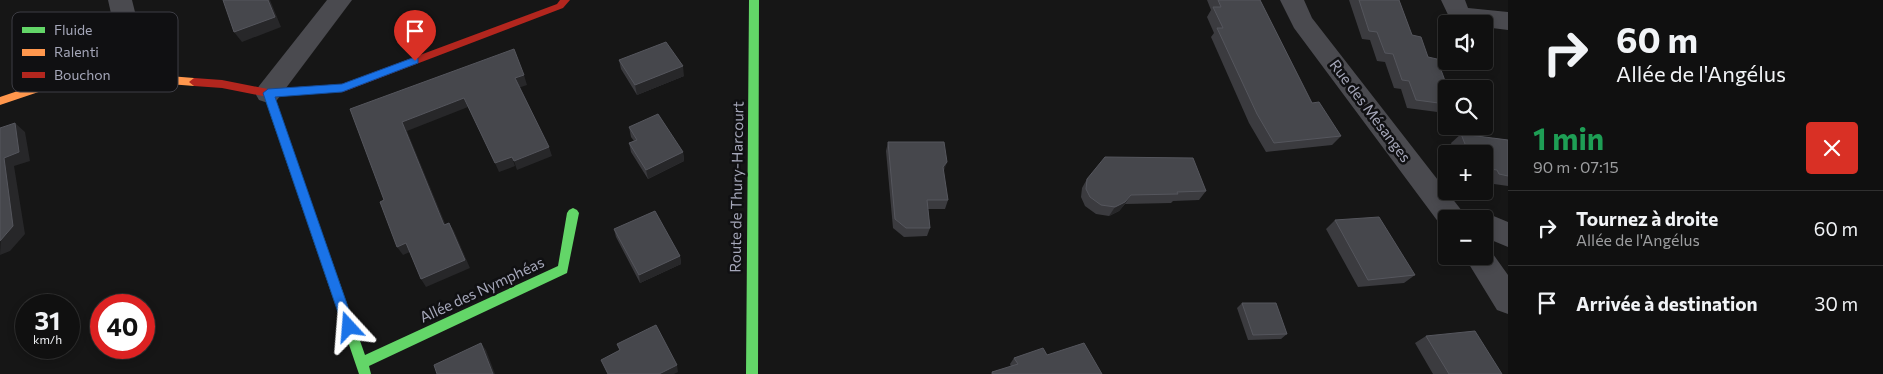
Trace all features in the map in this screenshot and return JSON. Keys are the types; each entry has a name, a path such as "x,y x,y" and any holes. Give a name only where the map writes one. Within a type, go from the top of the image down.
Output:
{"street":[{"path":"268,93 340,0"},
{"path":"178,80 222,84 268,93 342,88 560,6 565,0"},
{"name":"Route de Thury-Harcourt","path":"752,374 754,0"},
{"name":"Rue des Mésanges","path":"1292,0 1302,22 1445,210"},
{"path":"1453,0 1459,15 1508,21"},
{"path":"0,101 27,92"},
{"path":"268,93 363,368"},
{"name":"Allée des Nymphéas","path":"363,368 563,269 573,213"},
{"path":"1493,228 1508,235"},
{"path":"1484,265 1508,300"}],"building":[{"path":"223,0 268,0 275,17 234,32"},
{"path":"1218,0 1260,0 1312,103 1319,102 1341,136 1274,143 1257,114 1217,28 1223,28 1213,7 1221,7"},
{"path":"1359,0 1399,0 1412,35 1421,37 1428,57 1437,59 1438,70 1441,70 1445,80 1438,80 1438,103 1416,100 1409,81 1402,80 1393,54 1385,53 1377,32 1369,31"},
{"path":"666,42 683,66 635,85 619,60"},
{"path":"514,49 524,75 515,78 549,147 514,161 512,157 495,163 464,98 402,122 444,225 449,223 465,260 421,279 406,243 397,247 380,202 384,200 350,109"},
{"path":"658,114 683,152 646,170 629,143 637,140 629,127"},
{"path":"15,123 19,152 4,158 13,226 0,241 0,128"},
{"path":"1461,135 1508,140 1508,176 1499,174 1497,170 1493,169 1493,145 1465,145"},
{"path":"888,142 944,142 947,162 943,167 948,200 927,200 930,228 906,228 895,219"},
{"path":"1105,157 1193,158 1206,191 1177,192 1178,194 1131,195 1125,202 1115,207 1101,205 1090,197 1086,189 1087,179"},
{"path":"655,211 680,256 639,275 614,229"},
{"path":"1379,217 1415,275 1368,280 1335,220"},
{"path":"1242,303 1276,303 1287,334 1253,335"},
{"path":"656,325 677,365 659,374 608,374 601,360 620,350 617,344"},
{"path":"1475,331 1502,374 1449,374 1426,336"},
{"path":"481,343 493,374 437,374 434,365"},
{"path":"1084,343 1102,374 993,374 992,372 1018,364 1014,358 1043,348 1047,355"}],"traffic: fast":[{"path":"752,374 754,0"},
{"path":"268,93 365,374"},
{"path":"361,363 563,269 573,213"}],"traffic: slow":[{"path":"178,81 194,82"},
{"path":"0,101 27,92"}],"traffic: jam":[{"path":"194,82 222,84 268,93 343,88 560,6 565,0"}],"route":[{"path":"349,327 268,93 342,88 415,61"}]}
